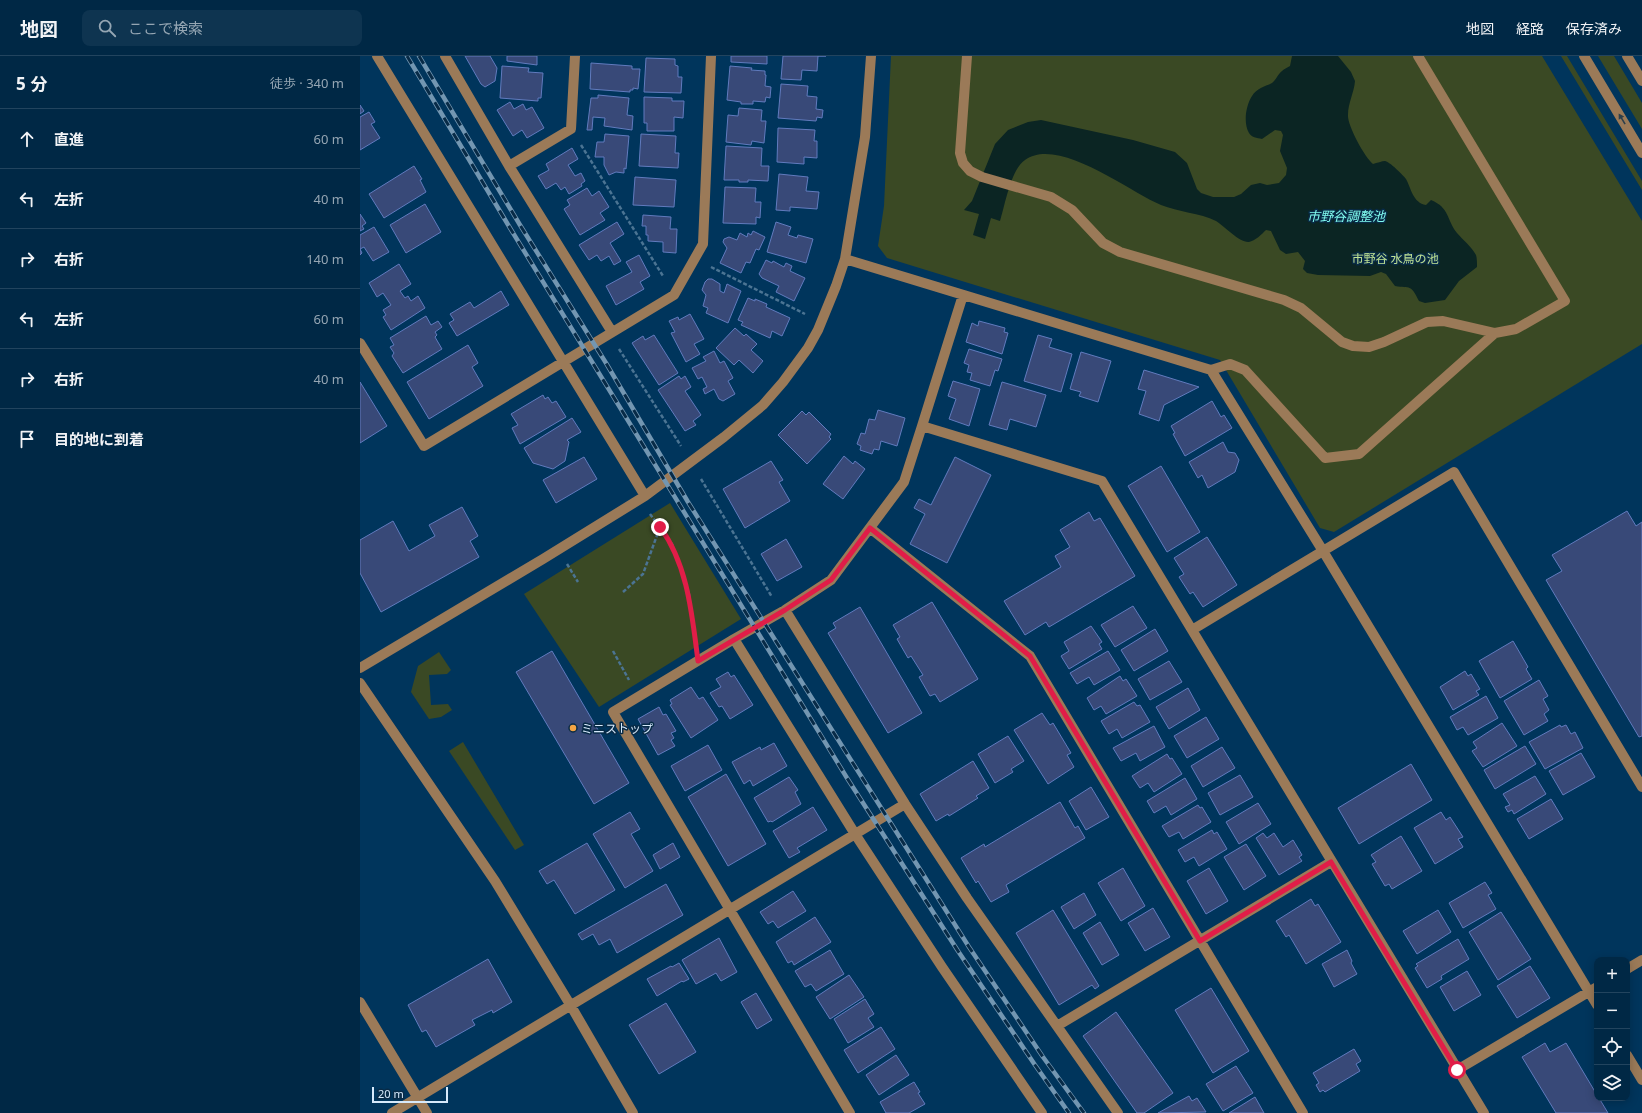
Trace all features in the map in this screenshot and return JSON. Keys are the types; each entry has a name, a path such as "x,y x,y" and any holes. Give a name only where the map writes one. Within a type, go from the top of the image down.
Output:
{"street":[{"path":"377,56 645,496"},
{"path":"445,56 509,166 612,332"},
{"path":"509,166 571,129 575,56"},
{"path":"360,343 424,446 674,295 703,244 711,56"},
{"path":"360,668 543,559 645,496 724,437 763,405 783,382 805,352 818,330 845,259 864,137 871,56"},
{"path":"967,56 960,153 963,163 970,171 982,177 1051,197 1072,210 1103,243 1120,252 1284,300 1301,308 1342,342 1353,346 1369,347 1384,342 1427,322 1443,321 1495,333 1516,329 1565,301 1418,56"},
{"path":"1584,56 1642,153"},
{"path":"1627,56 1642,81"},
{"path":"845,259 1211,370 1230,364 1245,370 1325,458 1359,454 1495,333"},
{"path":"850,1113 613,712 785,610 831,580 904,482 963,295"},
{"path":"1211,370 1593,989 1457,1070"},
{"path":"922,426 1102,481 1484,1113"},
{"path":"1192,630 1454,472 1642,787"},
{"path":"870,528 1030,656 1303,1113"},
{"path":"785,610 905,804 968,898 1118,1113"},
{"path":"734,639 855,834 942,967 1042,1113"},
{"path":"360,683 495,881 571,1006 633,1113"},
{"path":"392,1113 905,804"},
{"path":"1057,1026 1331,862"},
{"path":"1630,967 1642,960"},
{"path":"360,1002 427,1113"},
{"path":"1630,1060 1642,1080"}],"path":[{"path":"571,129 674,295"},
{"path":"695,258 807,315"},
{"path":"612,332 614,342 681,446"},
{"path":"701,479 776,604 785,610"},
{"path":"649,512 672,544 689,594 698,661"},
{"path":"623,592 644,574 660,527"},
{"path":"567,563 578,582"},
{"path":"613,651 638,697"}],"green space":[{"name":"市野谷 水鳥の池","path":"891,56 1542,56 1642,221 1642,344 1334,532 1320,528 1220,360 887,258 878,246 884,206"},
{"path":"1561,56 1567,56 1642,181 1642,190"},
{"path":"1598,56 1614,56 1642,103 1642,129"},
{"path":"670,503 741,619 599,707 524,594"},
{"path":"439,652 451,670 447,674 429,675 431,705 448,704 452,710 441,717 429,719 411,692 418,666"},
{"path":"463,742 524,845 515,850 449,751"}],"water":[{"name":"市野谷調整池","path":"1292,56 1338,56 1351,72 1355,81 1349,106 1348,120 1357,141 1370,161 1373,164 1385,161 1387,162 1400,172 1406,179 1413,195 1418,201 1426,205 1431,200 1442,207 1457,233 1474,252 1477,267 1459,281 1445,300 1425,303 1419,301 1412,289 1395,286 1386,274 1381,272 1370,276 1318,275 1307,273 1303,269 1305,261 1298,252 1286,254 1280,250 1271,231 1266,230 1254,240 1245,242 1210,218 1161,205 1094,169 1075,160 1056,155 1039,155 1025,160 1020,165 1012,179 1000,221 991,218 985,239 973,235 979,214 964,210 972,201 995,144 1008,130 1028,122 1041,120 1133,140 1175,152 1187,163 1197,189 1201,193 1213,197 1234,197 1241,194 1251,185 1260,183 1267,185 1279,183 1286,175 1287,168 1280,151 1283,135 1281,131 1275,130 1262,139 1256,138 1250,134 1247,129 1246,114 1248,104 1254,93 1272,83 1281,72 1290,66"}],"building":[{"path":"465,56 490,56 497,68 495,81 485,87 481,84"},
{"path":"507,56 537,56 537,65 507,61"},
{"path":"731,56 767,56 767,64 731,62"},
{"path":"783,56 818,56 817,71 802,70 801,80 781,79"},
{"path":"646,58 675,59 675,65 678,66 678,77 682,77 681,93 644,92"},
{"path":"591,63 632,66 632,69 640,69 638,89 633,88 630,92 590,89"},
{"path":"502,66 529,68 528,72 543,73 541,98 538,98 538,101 500,98"},
{"path":"730,66 765,71 765,86 771,87 770,98 766,97 765,102 753,101 753,104 741,104 741,102 727,100"},
{"path":"781,84 808,86 807,96 817,97 816,109 823,110 822,118 817,117 816,121 778,118"},
{"path":"598,95 629,98 627,115 633,116 632,130 604,126 605,118 593,117 592,130 587,130 591,98 598,98"},
{"path":"644,97 672,98 672,101 684,101 683,118 674,117 674,131 647,131 647,123 644,123"},
{"path":"510,102 514,109 523,104 526,110 532,107 544,128 527,138 522,130 513,136 497,110"},
{"path":"360,105 364,111 360,114"},
{"path":"739,108 762,110 761,121 766,121 764,143 752,141 751,145 726,142 728,115 738,116"},
{"path":"369,112 375,122 371,124 380,138 360,150 360,117"},
{"path":"778,128 815,130 814,141 817,141 817,158 804,157 804,164 777,162"},
{"path":"605,134 629,136 626,169 624,168 624,173 616,172 609,175 604,165 604,157 595,157 597,142 604,142"},
{"path":"641,134 676,136 675,153 679,153 678,168 639,166"},
{"path":"726,146 762,148 761,166 769,166 768,181 748,180 748,182 739,182 739,180 724,180"},
{"path":"572,148 578,159 568,165 575,176 581,173 585,181 581,184 582,186 569,194 565,187 561,190 556,183 546,189 538,176 549,170 546,164"},
{"path":"414,166 422,179 420,180 426,192 384,218 369,194"},
{"path":"779,174 808,177 806,191 819,192 817,209 790,207 790,211 776,210"},
{"path":"635,177 676,180 674,207 633,205"},
{"path":"725,187 756,188 755,202 761,202 760,218 756,217 756,224 723,223"},
{"path":"587,188 592,196 599,191 609,207 600,213 605,220 580,235 564,209 570,205 567,200"},
{"path":"425,204 441,232 406,253 390,225"},
{"path":"360,214 366,223 362,226 364,229 360,231"},
{"path":"643,215 671,217 670,229 677,229 676,253 663,252 663,242 648,241 646,226 642,226"},
{"path":"617,222 624,234 610,243 621,261 614,265 609,256 601,261 597,255 589,260 579,245"},
{"path":"776,222 791,227 788,235 797,238 798,235 813,239 806,263 767,252"},
{"path":"374,227 389,252 373,261 364,247 360,249 360,235"},
{"path":"753,231 765,237 759,250 756,249 750,263 746,262 741,273 720,263 727,248 723,242 724,239 729,237 737,240 740,233 747,237 748,233 751,235"},
{"path":"639,255 650,276 640,282 644,289 616,305 606,286 632,272 626,262"},
{"path":"766,260 772,263 773,261 784,267 786,263 792,266 790,271 805,278 794,301 776,292 779,286 762,278 759,274"},
{"path":"399,264 411,284 400,291 405,298 408,296 411,301 418,296 425,308 391,330 383,317 386,315 383,310 391,305 383,293 377,297 369,283"},
{"path":"708,279 712,279 720,284 720,291 724,293 727,284 741,291 728,323 706,313 708,308 703,306 706,295 702,290"},
{"path":"501,291 509,305 457,336 449,323 454,320 450,314 470,302 474,308"},
{"path":"748,298 767,304 766,307 790,318 782,336 772,331 770,338 741,325 743,322 738,320"},
{"path":"690,314 704,339 694,344 700,354 686,362 671,333 675,332 669,321 678,317 679,320"},
{"path":"426,316 431,325 438,321 442,327 435,332 437,335 435,337 442,349 403,373 392,356 394,353 390,347 394,345 390,338"},
{"path":"979,321 1005,328 1004,332 1008,333 1002,354 966,342 972,323 978,326"},
{"path":"735,328 744,336 746,334 757,344 751,350 763,361 753,373 739,360 734,365 716,348"},
{"path":"654,335 678,373 659,385 632,343 643,336 645,340"},
{"path":"1038,335 1052,339 1049,347 1072,354 1061,392 1024,381"},
{"path":"468,345 478,363 472,367 483,386 429,419 407,382"},
{"path":"969,349 1002,359 998,371 995,370 990,386 970,380 972,373 967,372 969,365 964,363"},
{"path":"714,351 720,363 724,361 733,378 728,381 735,394 723,401 719,399 714,389 705,394 703,389 707,387 702,377 698,379 692,368 706,361 703,357"},
{"path":"1081,352 1111,361 1098,402 1079,396 1081,392 1070,389"},
{"path":"1144,370 1199,387 1164,405 1159,421 1139,414 1146,391 1138,389"},
{"path":"679,376 681,379 685,376 691,387 685,391 701,415 693,421 696,425 685,431 658,390"},
{"path":"953,381 980,389 969,426 949,419 956,399 948,396"},
{"path":"360,382 387,426 360,443"},
{"path":"1002,382 1046,395 1036,427 1010,419 1007,430 989,425"},
{"path":"543,395 545,399 548,397 552,403 556,401 566,417 520,444 512,428 518,425 511,414"},
{"path":"1212,401 1221,417 1224,415 1232,428 1185,456 1173,434 1175,433 1171,426"},
{"path":"878,410 905,418 897,446 881,441 879,450 874,449 872,454 860,450 861,446 857,444 861,433 865,434 869,419 875,420"},
{"path":"802,411 806,415 809,412 831,434 829,437 831,439 807,464 778,435"},
{"path":"572,418 581,432 567,440 569,442 565,461 553,469 533,463 524,448"},
{"path":"1223,442 1228,452 1235,453 1239,460 1235,472 1208,488 1202,475 1198,478 1189,462"},
{"path":"844,456 853,464 855,461 865,469 843,499 823,484"},
{"path":"584,457 597,479 556,503 543,480"},
{"path":"955,457 991,475 947,563 910,544 925,514 914,508 919,499 931,505"},
{"path":"771,461 783,480 779,482 790,501 745,528 723,489"},
{"path":"1161,466 1200,532 1167,552 1128,486"},
{"path":"462,507 478,536 470,541 479,557 381,612 360,573 360,540 393,521 409,551 435,536 429,525"},
{"path":"1627,511 1636,526 1642,522 1642,736 1639,737 1546,580 1562,571 1552,555"},
{"path":"1089,512 1094,521 1100,518 1135,576 1049,627 1046,622 1025,635 1004,601 1061,567 1055,556 1070,547 1060,530"},
{"path":"1207,537 1237,585 1203,607 1193,592 1190,594 1179,577 1184,574 1174,558"},
{"path":"786,539 802,567 777,581 761,554"},
{"path":"932,602 978,679 940,702 935,694 930,696 919,677 923,675 911,656 908,658 897,639 900,637 893,625"},
{"path":"1133,606 1147,628 1115,647 1101,625"},
{"path":"860,607 922,713 888,733 828,633 836,628 833,623"},
{"path":"1091,626 1102,642 1099,644 1102,649 1069,669 1061,656 1069,651 1064,642"},
{"path":"1155,629 1168,651 1134,671 1121,650"},
{"path":"1513,641 1528,667 1526,669 1532,679 1500,698 1479,661"},
{"name":"ミニストップ","path":"552,651 629,783 594,804 516,672"},
{"path":"1108,651 1120,670 1094,685 1089,677 1077,684 1070,673"},
{"path":"1169,661 1182,682 1150,700 1138,679"},
{"path":"1465,671 1468,676 1471,674 1480,689 1476,691 1479,695 1453,710 1440,687"},
{"path":"728,672 731,677 734,675 753,705 730,719 722,706 719,707 710,693 721,687 716,679"},
{"path":"1120,676 1123,681 1126,679 1137,696 1106,714 1101,706 1094,710 1087,698"},
{"path":"1539,680 1548,696 1543,699 1549,710 1544,714 1548,721 1524,735 1504,701"},
{"path":"691,687 699,699 703,697 718,720 691,738 670,705 672,704 670,700"},
{"path":"1188,688 1200,710 1169,729 1156,707"},
{"path":"1486,696 1498,718 1468,735 1463,727 1457,730 1450,717"},
{"path":"1134,702 1137,706 1140,705 1150,722 1122,738 1117,729 1109,734 1101,721"},
{"path":"659,707 663,715 666,714 676,731 671,733 674,738 671,740 675,746 658,755 638,719"},
{"path":"1042,713 1050,725 1053,723 1071,753 1067,755 1074,767 1048,784 1014,730"},
{"path":"1206,717 1219,739 1187,758 1174,736"},
{"path":"1502,723 1517,746 1483,767 1472,751 1477,748 1473,742"},
{"path":"1560,725 1561,727 1566,725 1571,734 1575,732 1583,748 1545,769 1529,742"},
{"path":"1154,726 1165,747 1140,761 1136,753 1121,761 1113,748"},
{"path":"1008,736 1024,761 1011,769 1013,772 995,783 978,754"},
{"path":"774,743 787,766 753,786 750,780 744,784 732,762 760,747 761,750"},
{"path":"708,745 722,770 685,791 671,766"},
{"path":"1525,746 1536,764 1495,789 1484,770"},
{"path":"1222,747 1235,768 1203,787 1191,766"},
{"path":"1581,753 1595,777 1563,795 1549,771"},
{"path":"1167,754 1170,759 1172,758 1182,774 1154,792 1148,783 1140,788 1132,776"},
{"path":"973,761 989,788 976,796 978,798 949,816 948,814 936,821 920,794"},
{"path":"1411,764 1432,800 1359,844 1338,808"},
{"path":"726,774 766,844 728,866 688,797"},
{"path":"1240,775 1253,797 1220,815 1208,793"},
{"path":"1535,776 1546,794 1514,814 1512,810 1508,812 1505,807 1510,805 1503,794"},
{"path":"789,777 798,790 795,792 801,804 772,822 768,822 754,798"},
{"path":"1185,778 1197,799 1171,815 1166,806 1154,813 1147,801"},
{"path":"1091,787 1109,817 1086,830 1069,801"},
{"path":"1551,799 1563,819 1529,839 1517,819"},
{"path":"1060,802 1075,828 1078,826 1085,838 1006,885 1009,892 991,902 978,881 976,883 961,858 984,844 985,847"},
{"path":"1258,803 1271,824 1239,844 1226,822"},
{"path":"1198,805 1200,808 1202,807 1211,822 1183,839 1179,832 1169,837 1162,826"},
{"path":"813,807 827,830 797,848 800,852 789,858 773,831"},
{"path":"630,812 640,829 631,834 653,871 625,888 593,834"},
{"path":"1441,812 1446,820 1450,817 1463,837 1458,839 1463,847 1435,864 1414,828"},
{"path":"1212,830 1214,834 1217,832 1227,849 1199,866 1194,857 1185,862 1178,850"},
{"path":"1263,833 1267,838 1274,833 1283,847 1293,840 1302,855 1299,857 1302,861 1279,875 1256,838"},
{"path":"1401,836 1422,871 1392,889 1389,884 1385,886 1372,864 1376,862 1371,855"},
{"path":"587,843 615,890 575,914 554,880 547,884 539,871"},
{"path":"673,843 680,857 660,869 653,855"},
{"path":"1246,844 1266,876 1244,890 1224,857"},
{"path":"1123,868 1145,906 1121,921 1098,883"},
{"path":"1209,868 1228,901 1206,914 1187,881"},
{"path":"1485,882 1492,893 1488,895 1496,909 1463,928 1449,903"},
{"path":"666,884 683,915 617,953 610,939 599,945 593,934 582,940 578,934"},
{"path":"793,891 806,911 778,928 773,921 768,924 760,912"},
{"path":"1084,893 1096,915 1074,929 1061,907"},
{"path":"1311,899 1315,906 1318,904 1341,942 1306,964 1289,935 1286,937 1276,921"},
{"path":"1153,908 1170,937 1145,951 1128,923"},
{"path":"1053,910 1099,986 1095,989 1092,985 1059,1005 1016,933"},
{"path":"1438,910 1451,932 1417,954 1403,931"},
{"path":"1501,912 1531,959 1498,980 1469,932"},
{"path":"815,917 831,942 794,965 792,961 788,963 776,942"},
{"path":"1100,922 1119,955 1102,965 1083,933"},
{"path":"719,938 737,972 721,981 716,973 696,984 682,960"},
{"path":"1458,939 1469,959 1441,976 1442,979 1427,988 1415,968 1418,966 1416,964"},
{"path":"830,950 844,974 816,991 811,984 805,987 795,971"},
{"path":"1347,950 1352,961 1351,963 1357,974 1334,987 1322,964"},
{"path":"488,959 512,1002 493,1013 492,1010 472,1020 475,1025 436,1047 426,1030 422,1032 408,1005"},
{"path":"679,963 689,979 683,982 682,981 657,996 647,979"},
{"path":"1530,966 1550,998 1517,1018 1497,986"},
{"path":"1467,971 1481,995 1454,1011 1440,987"},
{"path":"849,975 864,997 830,1019 816,997"},
{"path":"1211,988 1249,1051 1213,1073 1175,1010"},
{"path":"756,993 772,1020 757,1029 741,1002"},
{"path":"865,999 874,1014 868,1018 874,1027 848,1043 834,1019"},
{"path":"666,1003 696,1052 659,1074 629,1025"},
{"path":"1116,1012 1173,1093 1144,1113 1137,1113 1083,1036"},
{"path":"881,1027 895,1049 858,1073 844,1050"},
{"path":"1545,1043 1550,1052 1566,1043 1594,1090 1594,1101 1601,1101 1608,1113 1556,1113 1522,1057"},
{"path":"1354,1049 1361,1061 1356,1064 1360,1071 1325,1092 1323,1090 1320,1092 1316,1085 1319,1083 1313,1073"},
{"path":"896,1055 909,1075 879,1095 866,1075"},
{"path":"1236,1066 1253,1093 1223,1111 1206,1084"},
{"path":"914,1082 920,1092 918,1093 925,1104 909,1113 886,1113 880,1102"},
{"path":"1189,1096 1192,1101 1197,1098 1206,1112 1158,1113"},
{"path":"1255,1097 1264,1113 1229,1113"}],"railway":[{"path":"407,56 510,228 847,778 958,951 1069,1113"},
{"path":"419,56 520,225 606,363 688,502 969,947 1043,1057 1084,1113"}],"place":[{"name":"ミニストップ","path":"573,728"}],"route":[{"path":"660,527 672,544 689,594 698,661 785,610 831,580 870,528 1030,656 1200,941 1331,862 1457,1070"}]}
